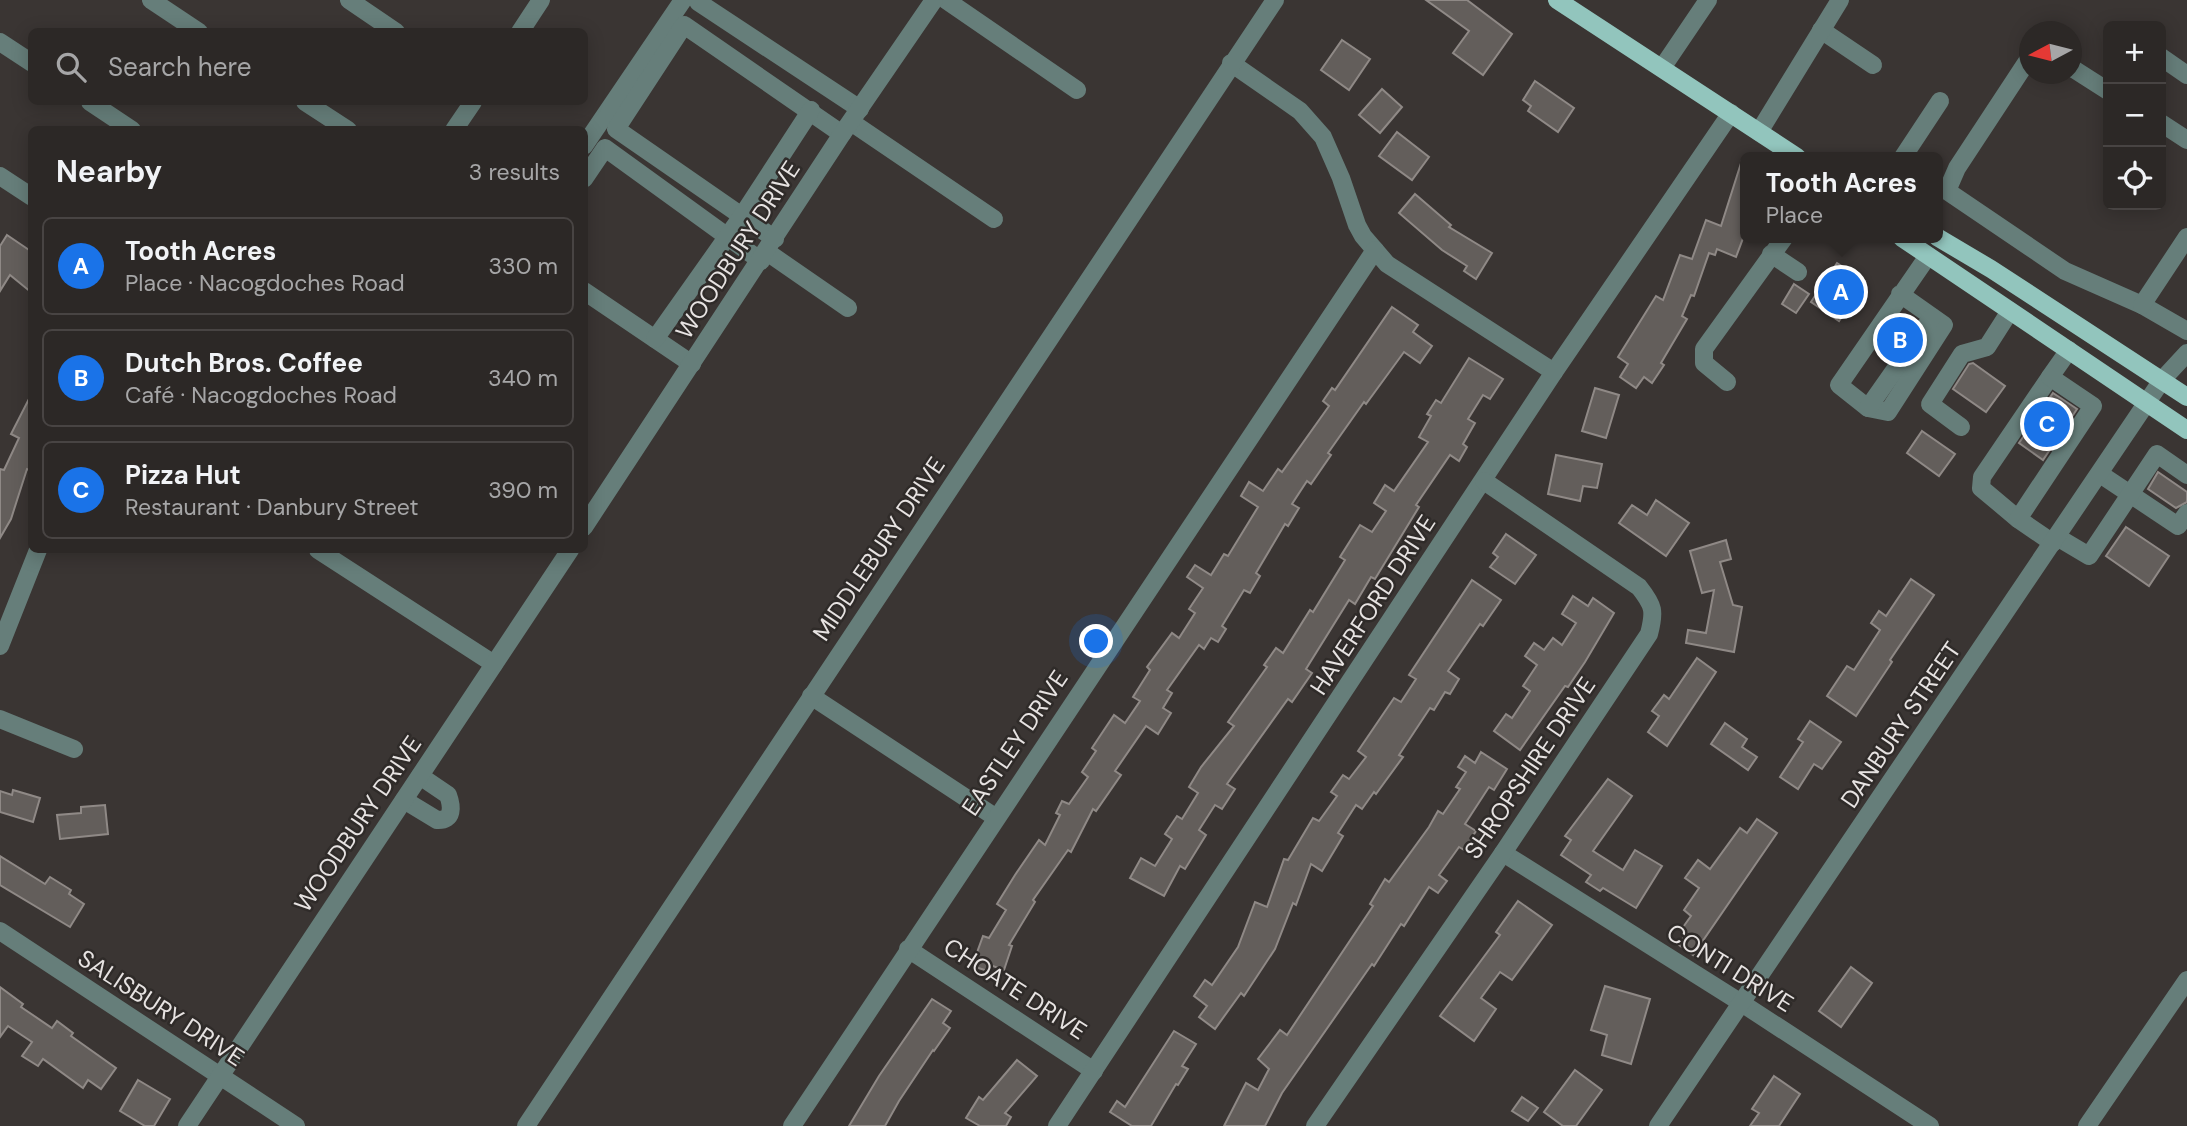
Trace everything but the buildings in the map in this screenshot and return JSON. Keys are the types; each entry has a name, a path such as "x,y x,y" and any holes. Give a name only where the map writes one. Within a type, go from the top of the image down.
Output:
{"main road":[{"path":"1557,0 1789,152"},
{"path":"1943,241 2187,397"},
{"path":"1909,243 2187,430"}],"street":[{"path":"151,0 193,28"},
{"path":"349,0 390,28"},
{"path":"523,28 541,0"},
{"path":"588,140 683,0"},
{"path":"699,0 698,2 851,122 994,219"},
{"name":"WOODBURY DRIVE","path":"588,521 934,0"},
{"path":"946,0 1077,90"},
{"name":"MIDDLEBURY DRIVE","path":"526,1126 1275,0"},
{"path":"1662,68 1708,0"},
{"path":"1759,132 1840,0"},
{"path":"768,250 742,216 616,129 684,25 811,110 851,122"},
{"path":"1821,30 1873,65"},
{"path":"0,42 28,60"},
{"path":"2166,60 2187,75"},
{"path":"1231,63 1300,111 1324,137 1357,225 1388,264 1554,372"},
{"path":"2019,72 1956,168 1947,191 2065,271 2142,305 2187,331"},
{"path":"2082,75 2103,88"},
{"path":"1906,152 1940,101"},
{"path":"94,105 126,126"},
{"path":"310,105 342,126"},
{"path":"457,126 471,105"},
{"path":"655,339 729,236 811,110"},
{"name":"HAVERFORD DRIVE","path":"1057,1126 1554,372 1731,113"},
{"path":"2166,126 2187,140"},
{"path":"588,173 605,149 729,236 768,250 848,308"},
{"path":"0,176 28,194"},
{"path":"2142,305 2187,237"},
{"path":"1727,382 1704,363 1704,349 1780,243"},
{"name":"EASTLEY DRIVE","path":"792,1126 995,817 1375,250"},
{"path":"1771,254 1798,272"},
{"path":"1900,294 1944,325 1888,412 1868,408 1839,385 1900,294 1928,256"},
{"path":"588,294 692,364"},
{"path":"1961,426 1930,404 1962,354 1987,347 2010,311"},
{"path":"2069,350 1982,477 1981,488 2018,519 2089,556 2157,454 2187,475"},
{"name":"DANBURY STREET","path":"1658,1126 1743,1004 2162,380 2187,353"},
{"path":"2018,519 2093,406 2050,377"},
{"path":"2100,474 2178,526 2187,513"},
{"name":"SHROPSHIRE DRIVE","path":"1315,1126 1503,853 1648,634 1654,614 1649,599 1639,587 1484,481"},
{"path":"0,646 37,553"},
{"path":"323,553 494,664"},
{"name":"WOODBURY DRIVE","path":"187,1126 568,553"},
{"path":"811,696 995,817"},
{"path":"0,719 74,749"},
{"path":"404,800 437,820 449,816 452,808 448,795 420,776"},
{"name":"CONTI DRIVE","path":"1503,853 1930,1126"},
{"name":"SALISBURY DRIVE","path":"0,931 296,1126"},
{"name":"CHOATE DRIVE","path":"908,949 1094,1071"},
{"path":"2087,1126 2187,980"}],"place":[{"name":"Tooth Acres","path":"1841,292"},
{"name":"Dutch Bros. Coffee","path":"1900,340"},
{"name":"Pizza Hut","path":"2047,424"}]}
